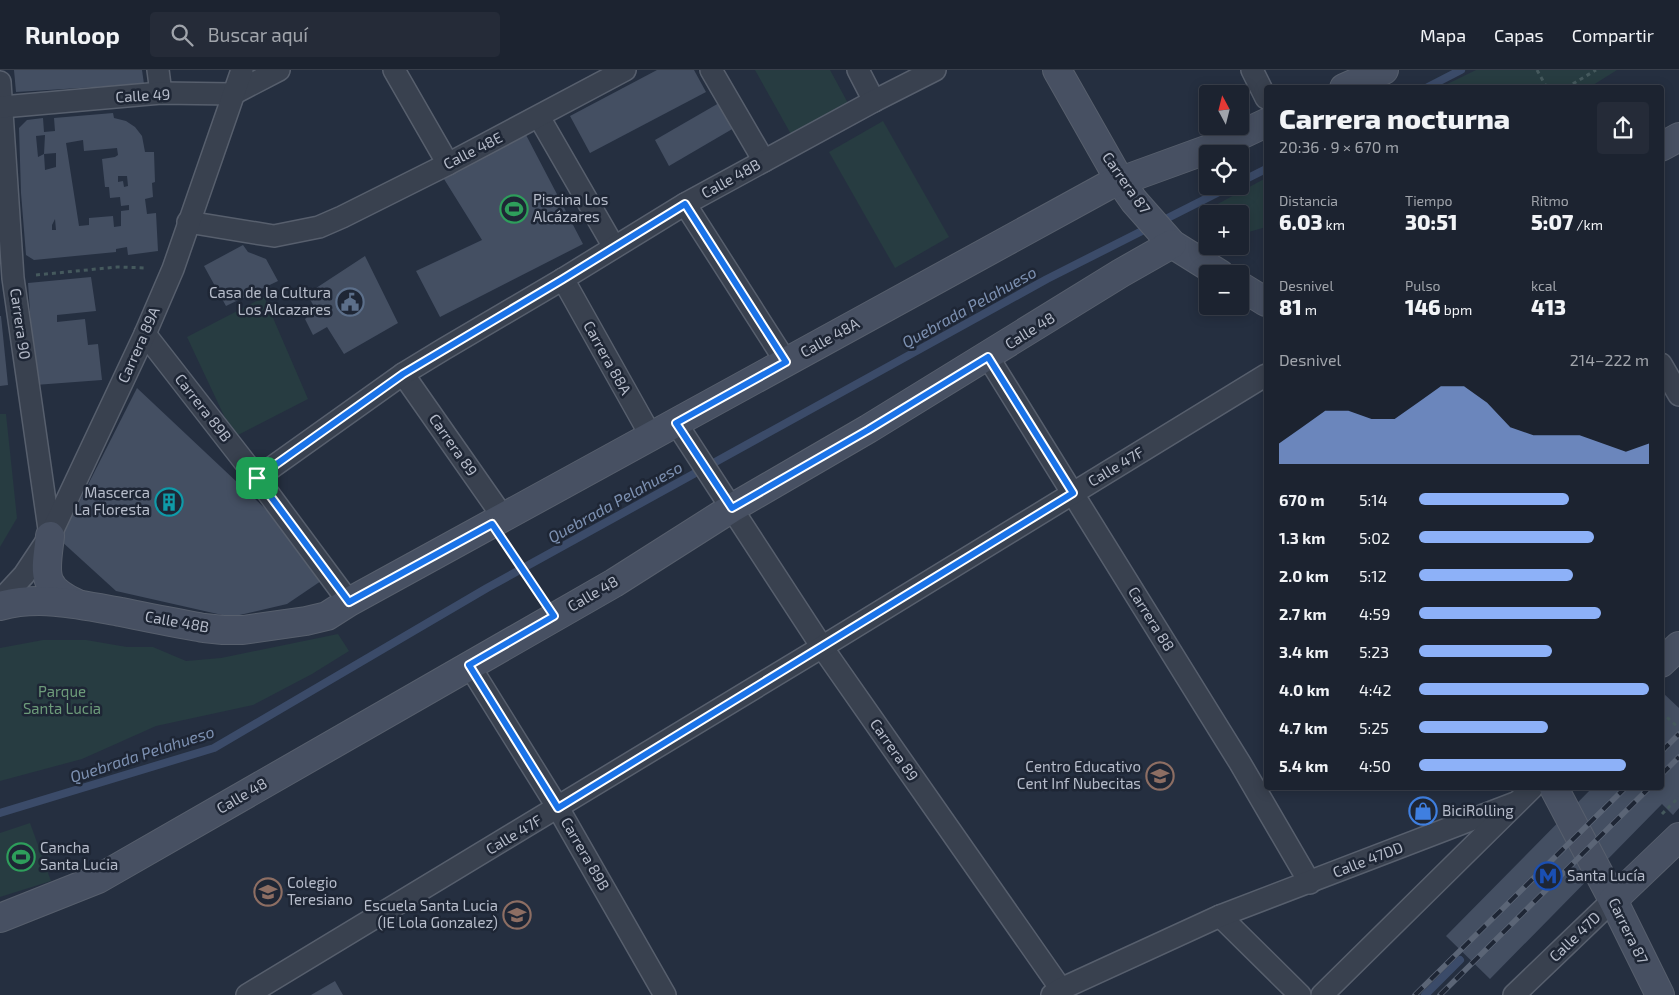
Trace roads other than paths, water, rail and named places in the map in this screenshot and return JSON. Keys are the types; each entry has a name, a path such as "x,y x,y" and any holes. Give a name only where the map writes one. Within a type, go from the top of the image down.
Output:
{"street":[{"path":"158,70 160,94"},
{"name":"Carrera 89A","path":"0,601 24,575 50,536 145,334 173,269 242,70"},
{"name":"Calle 49","path":"2,107 160,94 233,94 279,70"},
{"path":"394,70 448,164"},
{"name":"Calle 48E","path":"188,222 274,236 319,227 448,164 625,70"},
{"path":"711,70 764,161"},
{"path":"858,70 874,101"},
{"name":"Calle 48B","path":"257,478 403,374 685,204 935,70"},
{"name":"Carrera 87","path":"1057,70 1127,191 1167,238 1207,265"},
{"path":"1252,70 1264,94"},
{"path":"1351,85 1384,70"},
{"name":"Carrera 90","path":"0,82 5,233 50,536"},
{"path":"539,117 614,247"},
{"name":"Calle 48A","path":"349,602 652,436 680,431 786,362 1107,186 1127,191 1264,124"},
{"path":"1664,145 1679,137"},
{"path":"685,204 786,362"},
{"name":"Calle 48","path":"0,918 98,879 614,582 727,501 868,430 1105,283 1167,238"},
{"name":"Carrera 88A","path":"563,279 652,436"},
{"path":"1249,292 1264,301"},
{"name":"Carrera 89B","path":"145,334 257,478 349,602"},
{"name":"Carrera 88","path":"988,357 1240,763 1310,883"},
{"path":"1664,369 1679,394"},
{"name":"Carrera 89","path":"403,374 497,520"},
{"name":"Calle 47F","path":"247,995 558,808 1264,376"},
{"name":"Carrera 89","path":"680,431 822,647 1056,992"},
{"path":"50,536 46,565 50,583 54,590 80,604"},
{"name":"Calle 48B","path":"0,606 17,601 80,604 204,628 229,630 275,626 327,616 349,602"},
{"path":"1664,660 1679,646"},
{"name":"Carrera 89B","path":"469,665 558,808 665,995"},
{"name":"Calle 47DD","path":"1322,995 1530,790"},
{"name":"Carrera 87","path":"1555,790 1660,995"},
{"name":"Calle 47DD","path":"1056,992 1220,916 1515,803"},
{"name":"Calle 47D","path":"1514,995 1679,838"},
{"path":"1220,916 1300,995"}],"waterway":[{"name":"Quebrada Pelahueso","path":"1432,85 1461,70"},
{"name":"Quebrada Pelahueso","path":"1249,178 1264,170"},
{"name":"Quebrada Pelahueso","path":"0,813 214,748 487,588 1047,279 1213,195"},
{"path":"1425,995 1460,960"}],"railway":[{"path":"1664,749 1679,734"},
{"path":"1664,772 1679,757"},
{"path":"1415,995 1623,790"},
{"path":"1440,995 1647,790"}],"place":[{"name":"Piscina Los Alcázares","path":"514,209"},
{"name":"Casa de la Cultura Los Alcazares","path":"350,302"},
{"name":"Mascerca La Floresta","path":"169,502"},
{"name":"Centro Educativo Cent Inf Nubecitas","path":"1160,776"},
{"name":"BiciRolling","path":"1423,811"},
{"name":"Cancha Santa Lucia","path":"21,857"},
{"name":"Santa Lucía","path":"1548,876"},
{"name":"Colegio Teresiano","path":"268,892"},
{"name":"Escuela Santa Lucia (IE Lola Gonzalez)","path":"517,915"}],"park label":[{"name":"Parque Santa Lucia","path":"62,700"}]}
